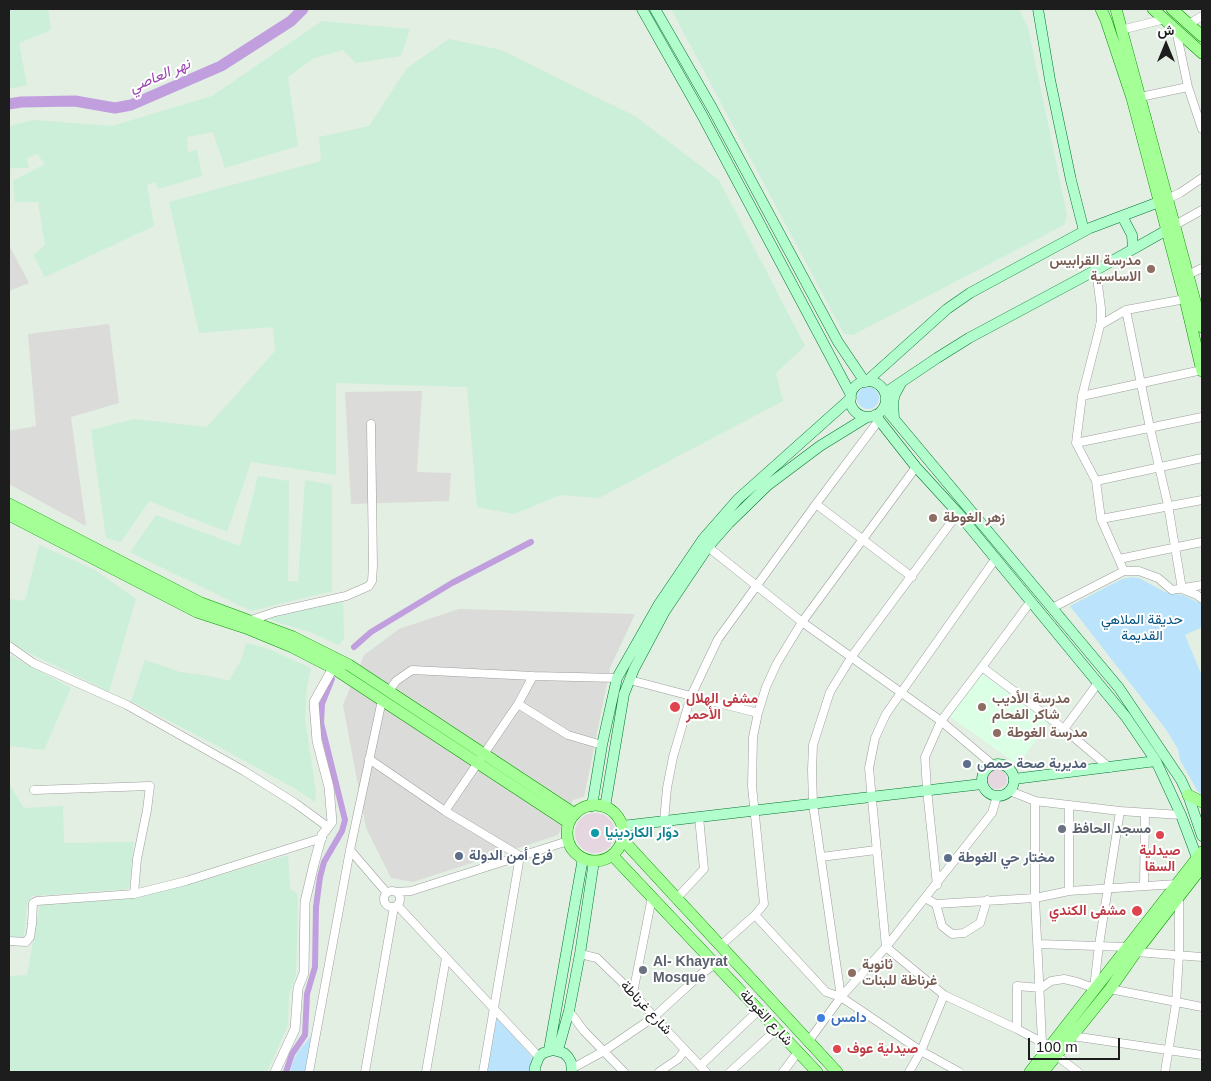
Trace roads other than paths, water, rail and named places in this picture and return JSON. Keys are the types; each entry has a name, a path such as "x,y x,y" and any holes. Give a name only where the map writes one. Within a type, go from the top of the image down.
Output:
{"main road":[{"path":"642,9 702,115 851,397 855,411 860,415 874,417 996,558 1126,717 1156,761 1201,864 1178,889 1131,950 1094,988 1030,1072"},
{"path":"605,807 624,694 665,611 708,547 729,523 768,485 820,446 874,417 884,406 885,394 878,384 866,381 838,342 712,108 655,9"},
{"path":"1038,9 1050,80 1084,231"},
{"path":"1101,9 1132,98 1194,297 1202,370"},
{"path":"1116,9 1140,96 1163,201"},
{"path":"1153,9 1202,53"},
{"path":"1172,9 1202,36"},
{"path":"592,806 602,745 617,678 659,604 703,539 738,499 851,397 856,386 866,381 954,304 1084,231 1163,201"},
{"path":"1122,216 1132,235 1133,249"},
{"path":"885,394 969,338 1171,228"},
{"path":"1171,228 1188,275 1202,327"},
{"path":"837,409 840,396 840,376"},
{"path":"894,418 892,410 895,394 903,381"},
{"path":"884,406 1118,688 1181,780 1202,836"},
{"path":"9,504 202,604 293,637 333,657 385,695 572,819"},
{"path":"9,515 197,612 246,628 292,647 385,695"},
{"path":"1014,779 1156,761"},
{"path":"993,765 1007,767 1011,770 1014,779 1010,790 1006,794 997,796 988,792 982,784 985,770 993,765"},
{"path":"622,826 982,784"},
{"path":"1188,795 1202,802"},
{"path":"592,806 605,807 616,815 622,826 622,840 617,851 612,856 601,861 583,858 576,854 568,841 567,832 572,819 583,808 592,806"},
{"path":"622,840 837,1072"},
{"name":"شارع الغوطة","path":"612,856 817,1072"},
{"path":"553,1050 583,858"},
{"path":"535,1072 536,1062 539,1057 553,1050 568,1011 580,954 594,861"},
{"path":"1049,1048 1072,1036 1110,989 1131,950"},
{"path":"1044,1072 1049,1048"},
{"path":"553,1050 568,1057 572,1070"}],"street":[{"path":"1189,24 1202,16"},
{"path":"1121,30 1165,19"},
{"path":"1176,29 1188,87 1202,129"},
{"path":"1140,96 1188,87"},
{"path":"1163,201 1202,178"},
{"path":"1171,228 1202,210"},
{"path":"1188,275 1202,268"},
{"path":"1096,270 1101,308 1100,325 1082,396 1076,443 1096,481 1101,519 1124,571"},
{"path":"1100,325 1126,310 1194,297"},
{"path":"1126,310 1158,467 1168,506 1182,589"},
{"path":"1082,396 1202,370"},
{"path":"664,821 667,788 673,757 691,696 718,639 816,504 874,417"},
{"path":"1076,443 1202,417"},
{"path":"248,621 275,612 346,596 369,586 372,581 373,566 371,424"},
{"path":"1096,481 1202,458"},
{"path":"720,946 755,915 764,904 752,786 753,737 766,687 777,663 802,622 916,467"},
{"path":"1101,519 1202,500"},
{"path":"816,504 912,577"},
{"path":"841,997 813,804 813,745 830,692 852,656 958,513"},
{"path":"1119,559 1202,542"},
{"path":"708,547 802,622 941,721 993,765"},
{"path":"996,558 886,714 875,738 869,768 886,947 944,995 1017,1029 1049,1048 1078,1072"},
{"path":"1052,608 1124,571 1140,571 1158,578 1172,590 1202,585"},
{"path":"1182,589 1197,594 1202,599"},
{"path":"936,884 926,790 925,757 941,721 1031,601"},
{"path":"9,646 34,663 127,705 244,771 295,803 328,827"},
{"path":"982,667 1064,729 1110,768"},
{"path":"275,1072 295,1030 298,988 304,973 305,902 322,838 332,822 329,787 317,741 314,702 333,668"},
{"path":"309,1072 350,850 369,759 385,695 396,681 412,670 617,678"},
{"path":"445,811 518,704 533,676"},
{"path":"630,680 758,713"},
{"path":"1064,729 1098,684"},
{"path":"518,704 568,735 602,745"},
{"path":"369,759 445,811 520,856"},
{"path":"34,790 150,786 137,859 134,894"},
{"path":"1010,790 1036,801 1120,811 1181,815"},
{"path":"808,1042 841,997 886,947 992,814 997,796"},
{"path":"1036,801 1038,944 1041,988 1049,1048"},
{"path":"1069,805 1069,891"},
{"path":"1017,1029 1017,986 1041,988 1051,981 1064,979 1094,988 1120,811"},
{"path":"1144,885 1145,813"},
{"path":"676,899 704,869 699,817"},
{"path":"9,941 26,942 30,937 33,903 37,901 134,894 186,881 322,838"},
{"path":"539,1057 395,905 384,898 391,891 411,891 568,841"},
{"path":"350,850 387,893"},
{"path":"821,857 876,850"},
{"path":"483,1072 520,856"},
{"path":"925,898 936,904 1036,898 1069,891 1144,885 1178,889 1179,955 1176,1003 1165,1072"},
{"path":"395,905 411,891"},
{"path":"365,1072 392,920 395,905 400,896 396,892"},
{"path":"633,993 652,897"},
{"path":"936,904 942,926 952,934 964,933 980,923 987,900"},
{"path":"755,915 826,992 841,997 921,1051 959,1072"},
{"path":"1038,944 1099,945 1202,957"},
{"name":"شارع غرناطة","path":"580,954 597,958 633,993 703,1069"},
{"path":"426,1072 446,958"},
{"path":"572,1070 654,1017 701,974 715,964"},
{"path":"1110,989 1202,1007"},
{"path":"909,1072 921,1051 944,995"},
{"path":"703,1069 759,1010"},
{"path":"568,1011 584,1031 624,1072"},
{"path":"730,1072 776,1029"},
{"path":"1072,1036 1202,1055"},
{"path":"659,1072 678,1059 685,1050"},
{"path":"783,1072 798,1052"}],"waterway":[{"name":"نهر العاصي","path":"9,104 75,101 115,108 131,105 221,66 291,21 303,9"},
{"path":"354,647 371,632 452,583 531,542"},
{"path":"286,1072 292,1054 305,1035 307,994 315,967 316,907 320,877 324,862 342,831 345,820 321,723 322,704 332,679"}],"place":[{"name":"مدرسة القرابيس الاساسية","path":"1151,269"},
{"name":"زهر الغوطة","path":"933,518"},
{"name":"مشفى الهلال الأحمر","path":"675,707"},
{"name":"مدرسة الأديب شاكر الفحام","path":"982,707"},
{"name":"مدرسة الغوطة","path":"997,733"},
{"name":"مديرية صحة حمص","path":"967,764"},
{"name":"مسجد الحافظ","path":"1062,829"},
{"name":"دوّار الكاردينيا","path":"595,833"},
{"name":"صيدلية السقا","path":"1160,835"},
{"name":"فرع أمن الدولة","path":"459,856"},
{"name":"مختار حي الغوطة","path":"948,858"},
{"name":"مشفى الكندي","path":"1137,911"},
{"name":"Al- Khayrat Mosque","path":"643,970"},
{"name":"ثانوية غرناطة للبنات","path":"852,973"},
{"name":"دامس","path":"821,1018"},
{"name":"صيدلية عوف","path":"837,1049"}],"park label":[{"name":"حديقة الملاهي القديمة","path":"1142,628"}]}
